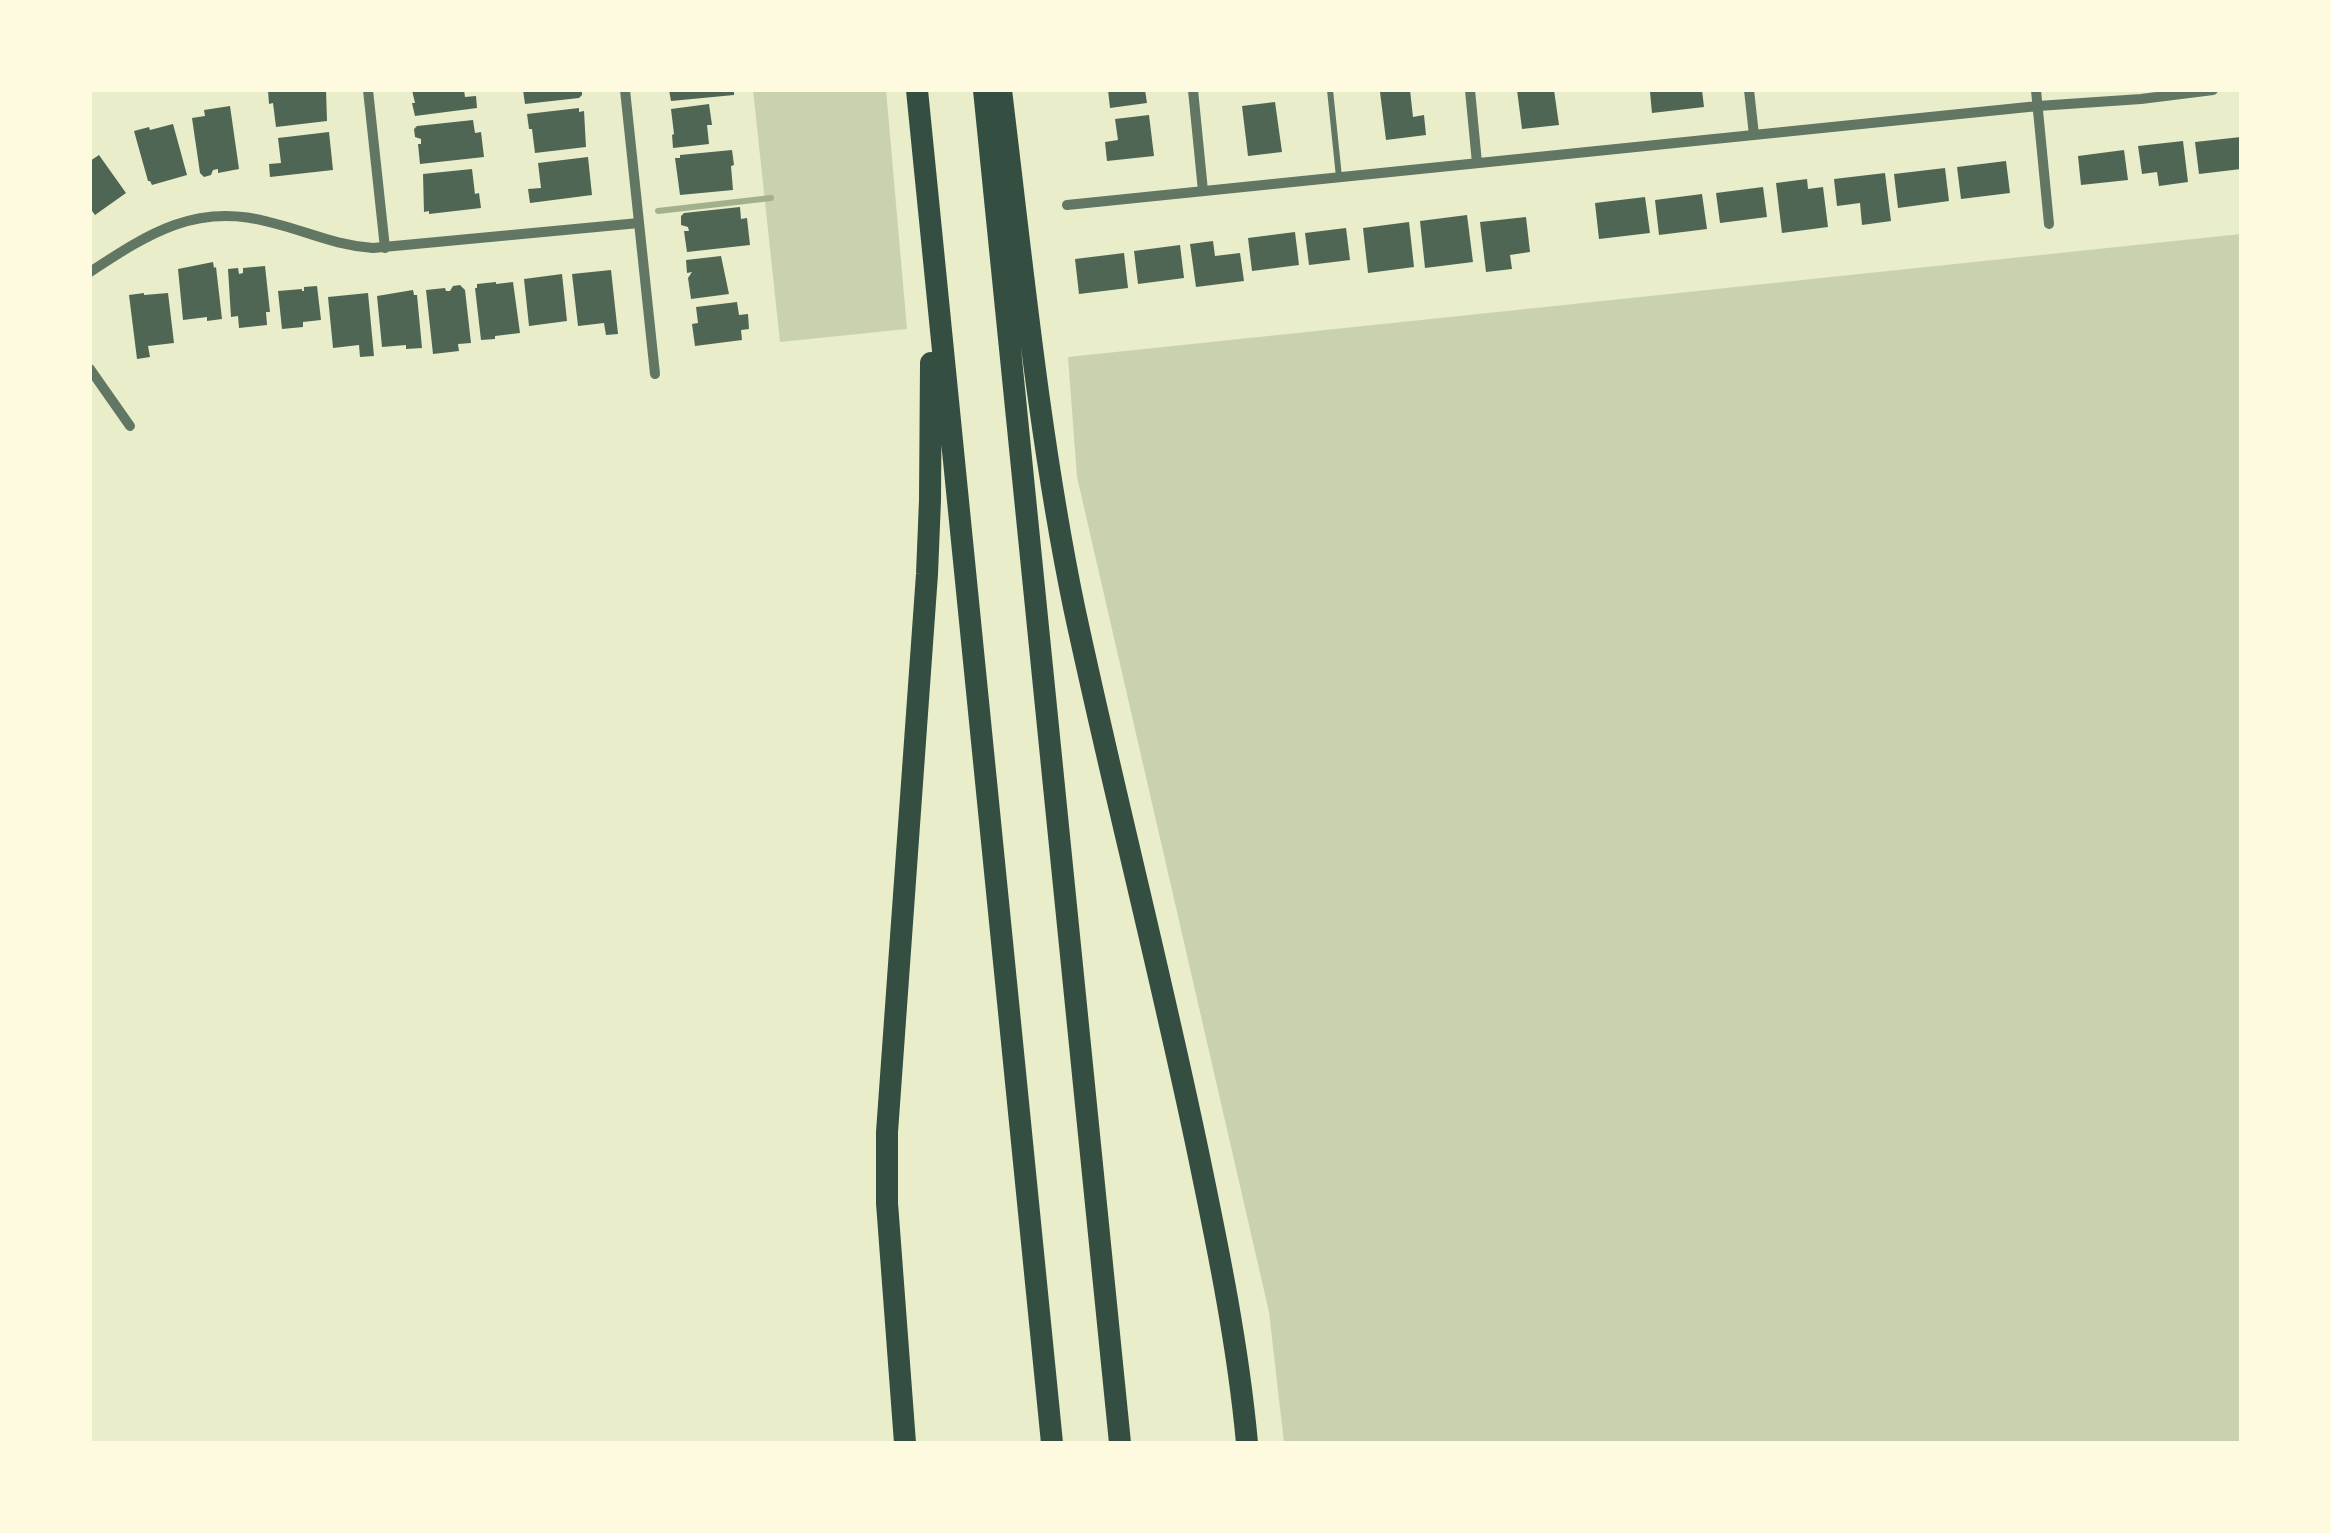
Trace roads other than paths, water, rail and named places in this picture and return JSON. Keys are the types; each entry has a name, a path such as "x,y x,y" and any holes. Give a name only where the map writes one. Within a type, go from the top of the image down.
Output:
{"highway":[{"path":"917,90 1052,1443"},
{"path":"984,90 1120,1443"},
{"path":"1001,90 1060,535 1210,1212 1229,1309 1246,1443"},
{"path":"905,1443 886,1202 887,1132 930,500 931,310 926,175"}],"street":[{"path":"368,90 385,248"},
{"path":"624,90 654,374"},
{"path":"1193,90 1203,191"},
{"path":"1470,90 1477,163"},
{"path":"1749,90 1754,135"},
{"path":"2036,90 2049,224"},
{"path":"1067,204 2213,90"},
{"path":"90,272 155,232 204,218 251,218 346,246 385,248 639,223"},
{"path":"90,369 130,426"}],"lane":[{"path":"1330,90 1339,177"}],"waterway":[{"path":"658,211 771,198"}]}
